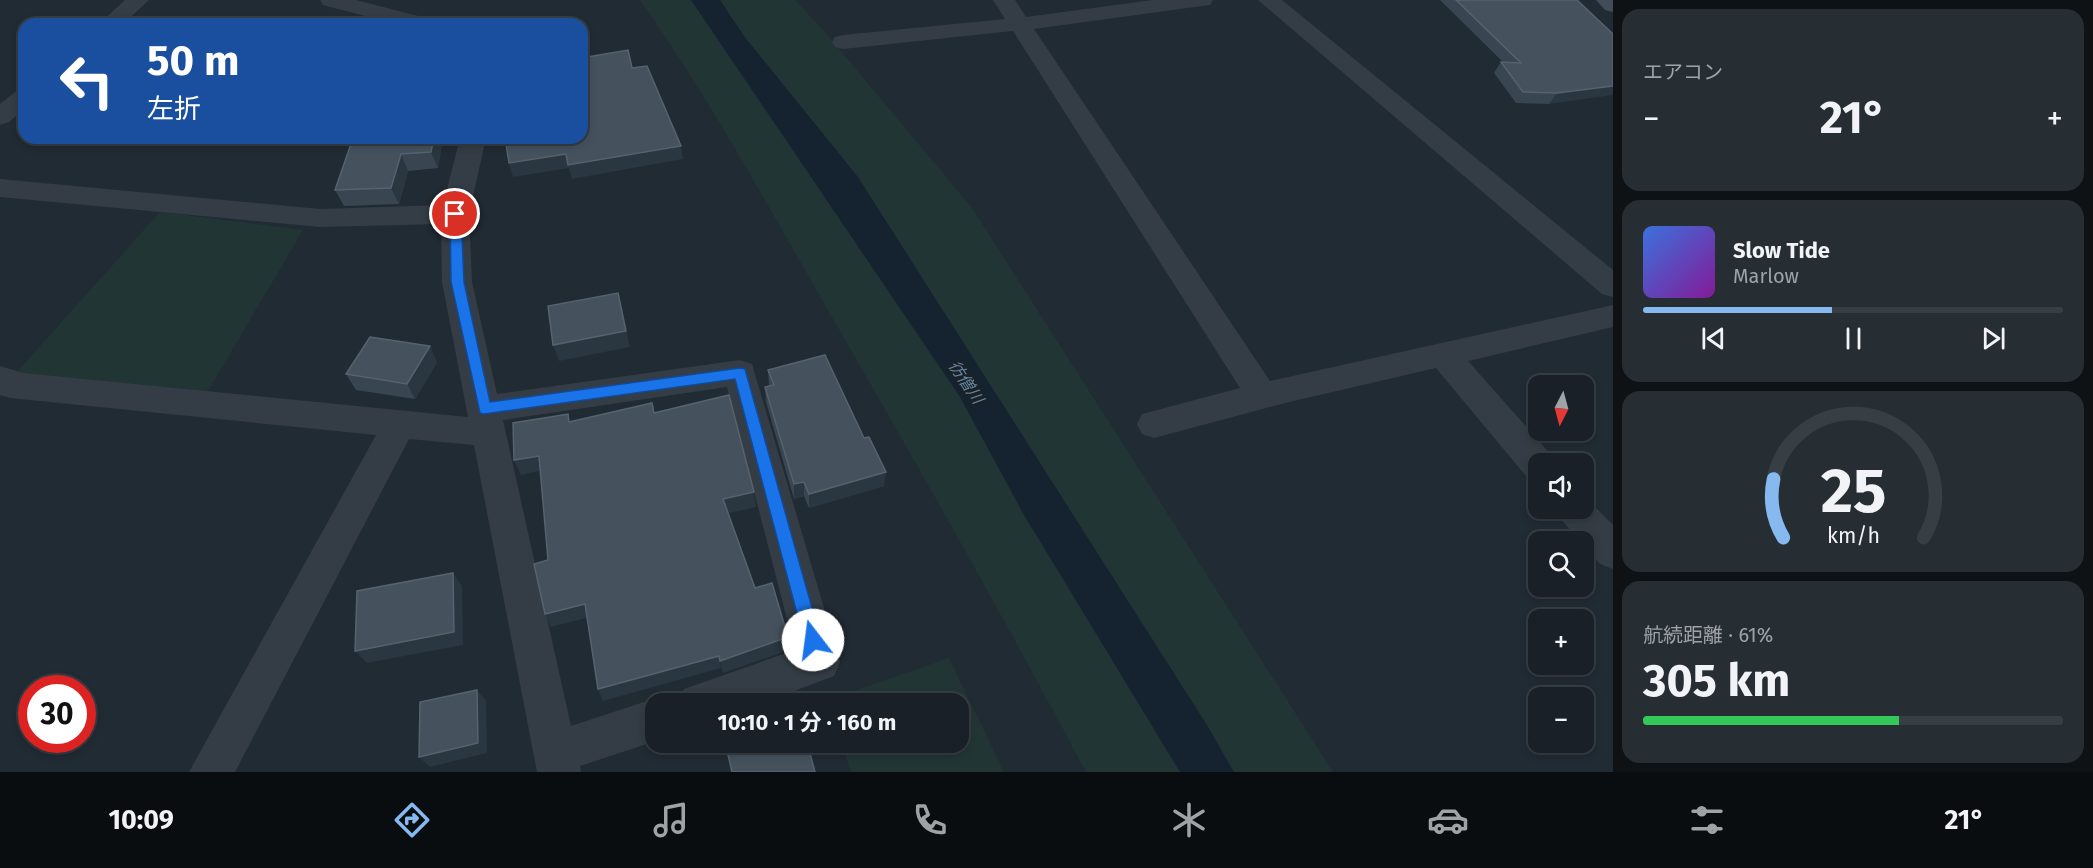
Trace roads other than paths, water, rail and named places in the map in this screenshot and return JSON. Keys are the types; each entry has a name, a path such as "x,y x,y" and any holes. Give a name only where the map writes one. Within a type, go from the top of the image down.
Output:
{"street":[{"path":"117,18 138,0"},
{"path":"331,0 399,18"},
{"path":"1004,0 1262,395"},
{"path":"843,42 1020,24 1202,0"},
{"path":"1269,0 1613,286"},
{"path":"1607,0 1613,5"},
{"path":"0,117 18,102"},
{"path":"472,144 455,214 457,282 557,763 645,723"},
{"path":"0,188 320,218 455,214"},
{"path":"1154,424 1262,395 1613,316"},
{"path":"1444,355 1528,453"},
{"path":"0,379 10,380 10,385 399,425 487,421 740,373 819,662 730,693"},
{"path":"211,772 399,425"},
{"path":"1584,519 1613,552"}],"water":[{"name":"彷僧川","path":"691,0 720,0 744,36 858,177 1207,725 1234,772 1180,772 1024,515 960,397"}]}
